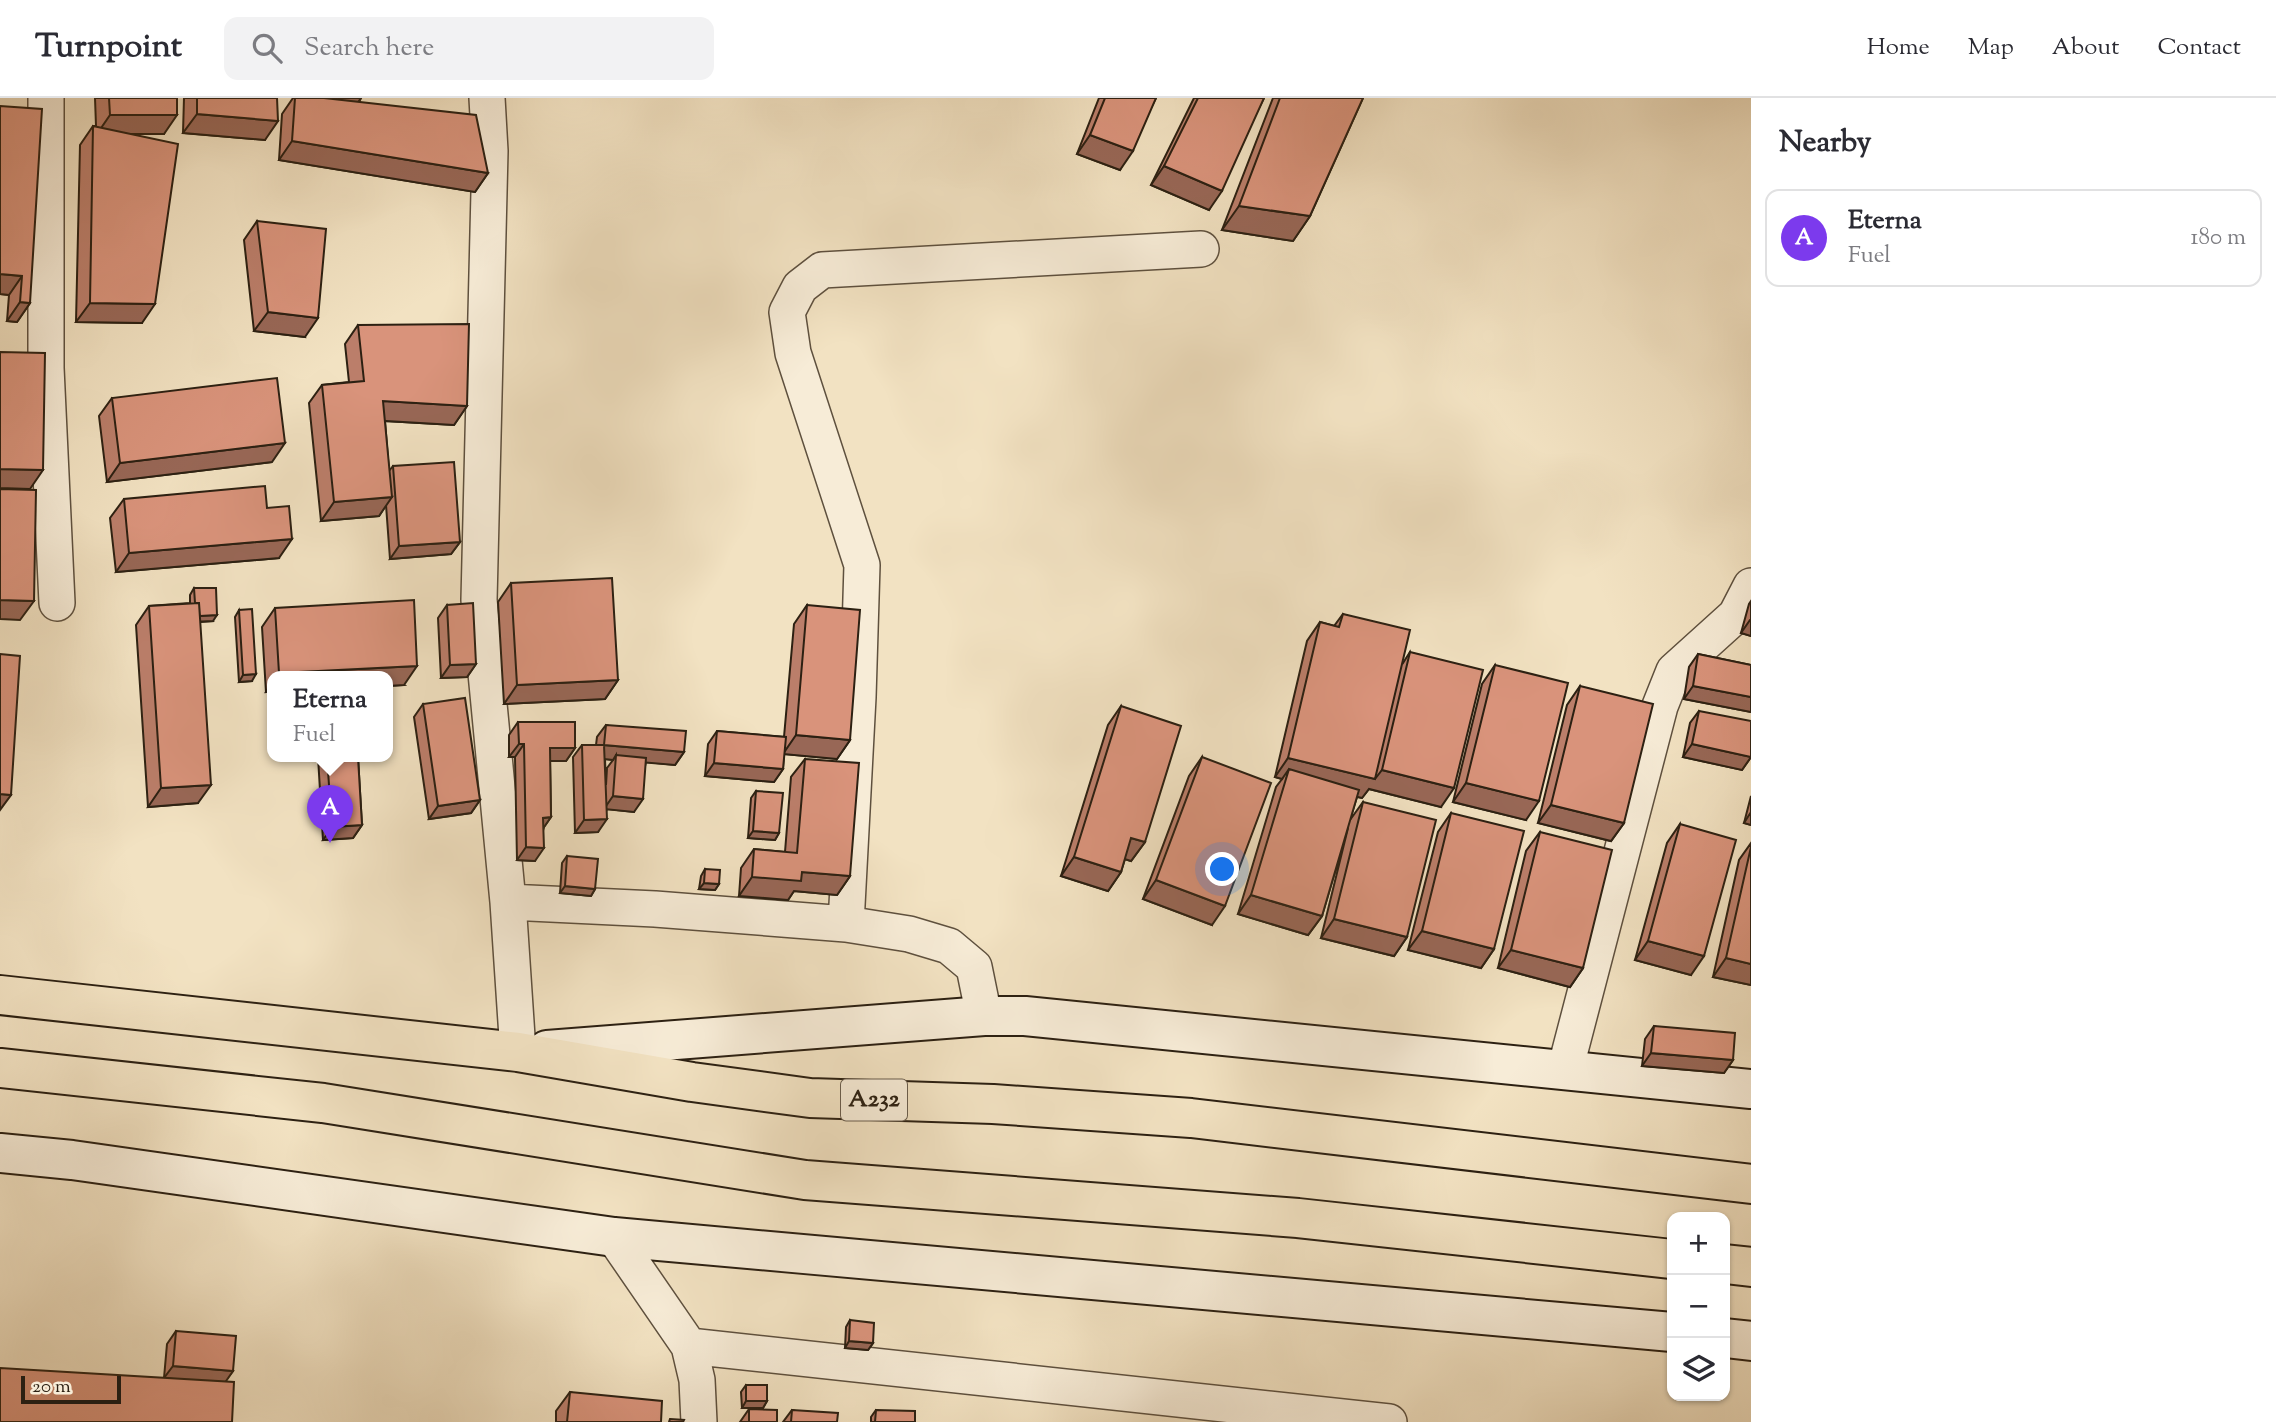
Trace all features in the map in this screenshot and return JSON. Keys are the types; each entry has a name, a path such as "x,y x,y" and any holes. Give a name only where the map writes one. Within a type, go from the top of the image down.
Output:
{"highway":[{"name":"A232","path":"0,995 518,1052 692,1082 810,1098 993,1104 1191,1118 1751,1184"},
{"path":"0,1068 323,1103 805,1180 1298,1218 1667,1257"},
{"path":"1730,1265 1751,1267"}],"main road":[{"path":"518,1052 984,1016 1025,1016 1751,1089"},
{"path":"0,1153 72,1160 614,1237 1667,1332"},
{"path":"1730,1338 1751,1340"}],"street":[{"path":"46,98 46,368 58,603"},
{"path":"487,98 490,151 479,600 508,902 518,1052"},
{"path":"846,924 862,565 793,353 787,312 800,287 822,270 1200,249"},
{"path":"12,362 46,368"},
{"path":"1565,1070 1660,706 1674,671 1736,615 1751,586"},
{"path":"508,902 655,909 846,924 909,934 949,946 974,967 984,1016"},
{"path":"614,1237 689,1346 697,1380 699,1422"},
{"path":"689,1346 1389,1422"}],"building":[{"path":"109,98 177,98 177,115 110,115"},
{"path":"197,98 277,98 278,121 197,114"},
{"path":"295,98 324,98 476,115 488,173 292,141"},
{"path":"1105,98 1156,98 1133,151 1090,135"},
{"path":"1198,98 1264,98 1222,191 1164,166"},
{"path":"1280,98 1363,98 1310,216 1239,206"},
{"path":"0,106 42,109 30,303 20,302 22,276 0,274"},
{"path":"93,126 178,144 155,304 90,303"},
{"path":"257,221 326,229 318,318 268,312"},
{"path":"469,324 467,406 383,401 392,497 334,502 322,385 364,381 358,325"},
{"path":"0,352 45,353 43,470 0,469"},
{"path":"277,378 285,443 120,463 112,398"},
{"path":"454,462 460,542 399,546 393,466"},
{"path":"265,486 267,508 289,506 292,539 129,553 124,499"},
{"path":"0,489 36,490 34,601 0,600"},
{"path":"612,578 618,680 517,685 511,583"},
{"path":"194,588 216,588 217,615 200,616 199,603 195,603"},
{"path":"414,600 417,666 279,671 275,608"},
{"path":"199,603 211,785 161,788 149,606"},
{"path":"473,603 476,664 450,665 447,605"},
{"path":"807,605 860,610 850,740 796,735"},
{"path":"252,609 256,674 243,675 239,610"},
{"path":"1343,614 1410,630 1375,779 1288,758 1320,622 1339,627"},
{"path":"1410,652 1483,670 1454,788 1382,770"},
{"path":"0,654 20,656 11,795 0,794"},
{"path":"1698,654 1751,665 1751,697 1693,686"},
{"path":"1495,665 1568,683 1539,801 1466,783"},
{"path":"1580,686 1653,704 1624,823 1551,805"},
{"path":"465,698 480,800 438,806 423,704"},
{"path":"1121,706 1181,726 1145,842 1131,838 1121,872 1074,857"},
{"path":"1699,711 1751,721 1751,757 1692,744"},
{"path":"518,722 575,722 575,748 550,748 551,817 543,818 544,848 526,847 524,744 519,744"},
{"path":"606,725 686,731 684,752 604,745"},
{"path":"717,731 786,737 783,769 714,763"},
{"path":"582,745 604,745 607,819 584,820"},
{"path":"616,755 646,758 643,799 613,796"},
{"path":"1202,757 1271,783 1225,906 1156,880"},
{"path":"805,759 859,763 850,876 802,872 801,881 752,877 754,849 797,853"},
{"path":"327,762 358,762 362,825 332,827"},
{"path":"1289,769 1359,790 1322,916 1251,895"},
{"path":"756,791 783,793 779,833 753,831"},
{"path":"1363,802 1436,820 1407,937 1334,919"},
{"path":"1451,813 1524,831 1494,949 1422,931"},
{"path":"1680,824 1736,840 1704,956 1648,941"},
{"path":"1540,832 1612,850 1583,968 1511,950"},
{"path":"1751,847 1751,964 1726,958"},
{"path":"567,856 598,859 595,889 565,886"},
{"path":"705,869 720,870 719,884 704,883"},
{"path":"1654,1026 1735,1033 1733,1060 1651,1053"},
{"path":"850,1320 874,1323 873,1343 849,1341"},
{"path":"176,1331 236,1336 233,1371 173,1366"},
{"path":"0,1368 234,1382 232,1422 0,1422"},
{"path":"746,1385 767,1385 767,1401 746,1401"},
{"path":"570,1392 662,1401 661,1422 567,1422"},
{"path":"749,1409 777,1410 777,1422 749,1422"},
{"path":"792,1410 838,1413 837,1422 791,1422"},
{"path":"876,1410 915,1411 915,1422 875,1422"},
{"path":"670,1419 684,1420 669,1422"}],"place":[{"name":"Eterna","path":"330,843"}]}
